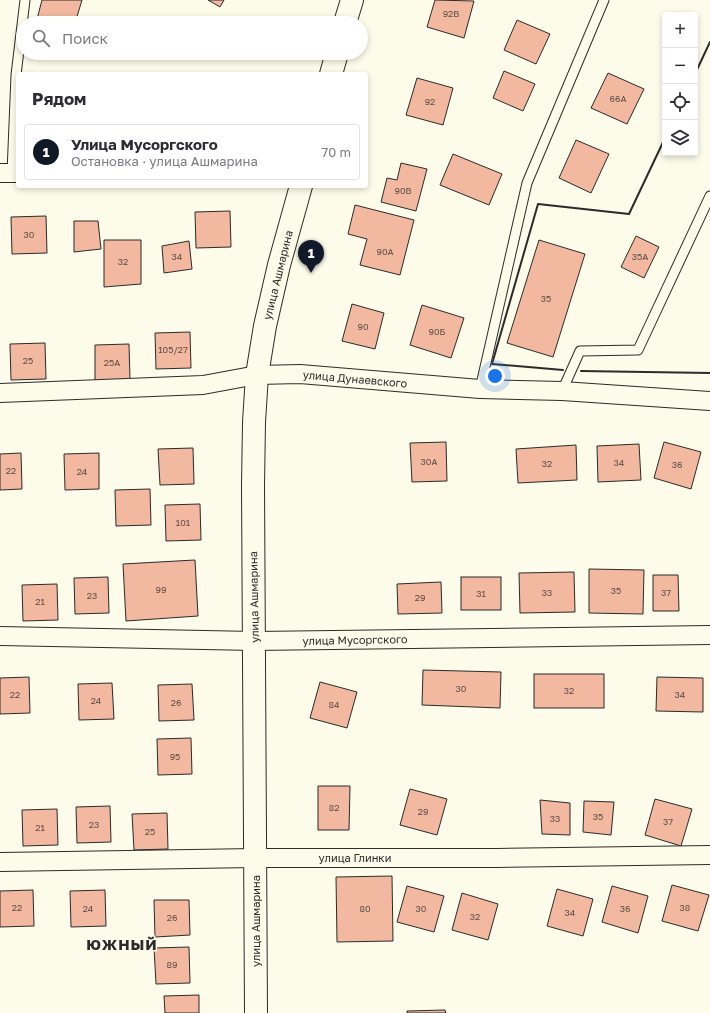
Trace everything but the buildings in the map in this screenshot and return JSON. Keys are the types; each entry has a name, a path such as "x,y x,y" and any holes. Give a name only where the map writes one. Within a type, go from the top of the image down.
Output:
{"street":[{"path":"347,16 352,0"},
{"path":"332,72 335,60"},
{"name":"улица Ашмарина","path":"256,1013 253,486 256,376 265,326 300,188"},
{"name":"улица Дунаевского","path":"0,393 203,385 256,376 300,374 480,389 562,391 710,401"},
{"name":"улица Мусоргского","path":"0,636 255,641 710,635"},
{"name":"улица Глинки","path":"0,862 255,858 496,858 710,855"}],"lane":[{"path":"24,16 26,0"},
{"path":"480,389 527,183 604,0"},
{"path":"16,72 18,60"},
{"path":"10,173 16,75"},
{"path":"562,391 580,351 638,350 710,196"}],"wall":[{"path":"698,68 710,42"},
{"path":"563,370 492,364 538,204 629,214 662,144"},
{"path":"581,371 710,373"}],"place":[{"name":"Улица Мусоргского","path":"311,273"}],"district":[{"name":"ЮЖНЫЙ","path":"122,945"}]}
